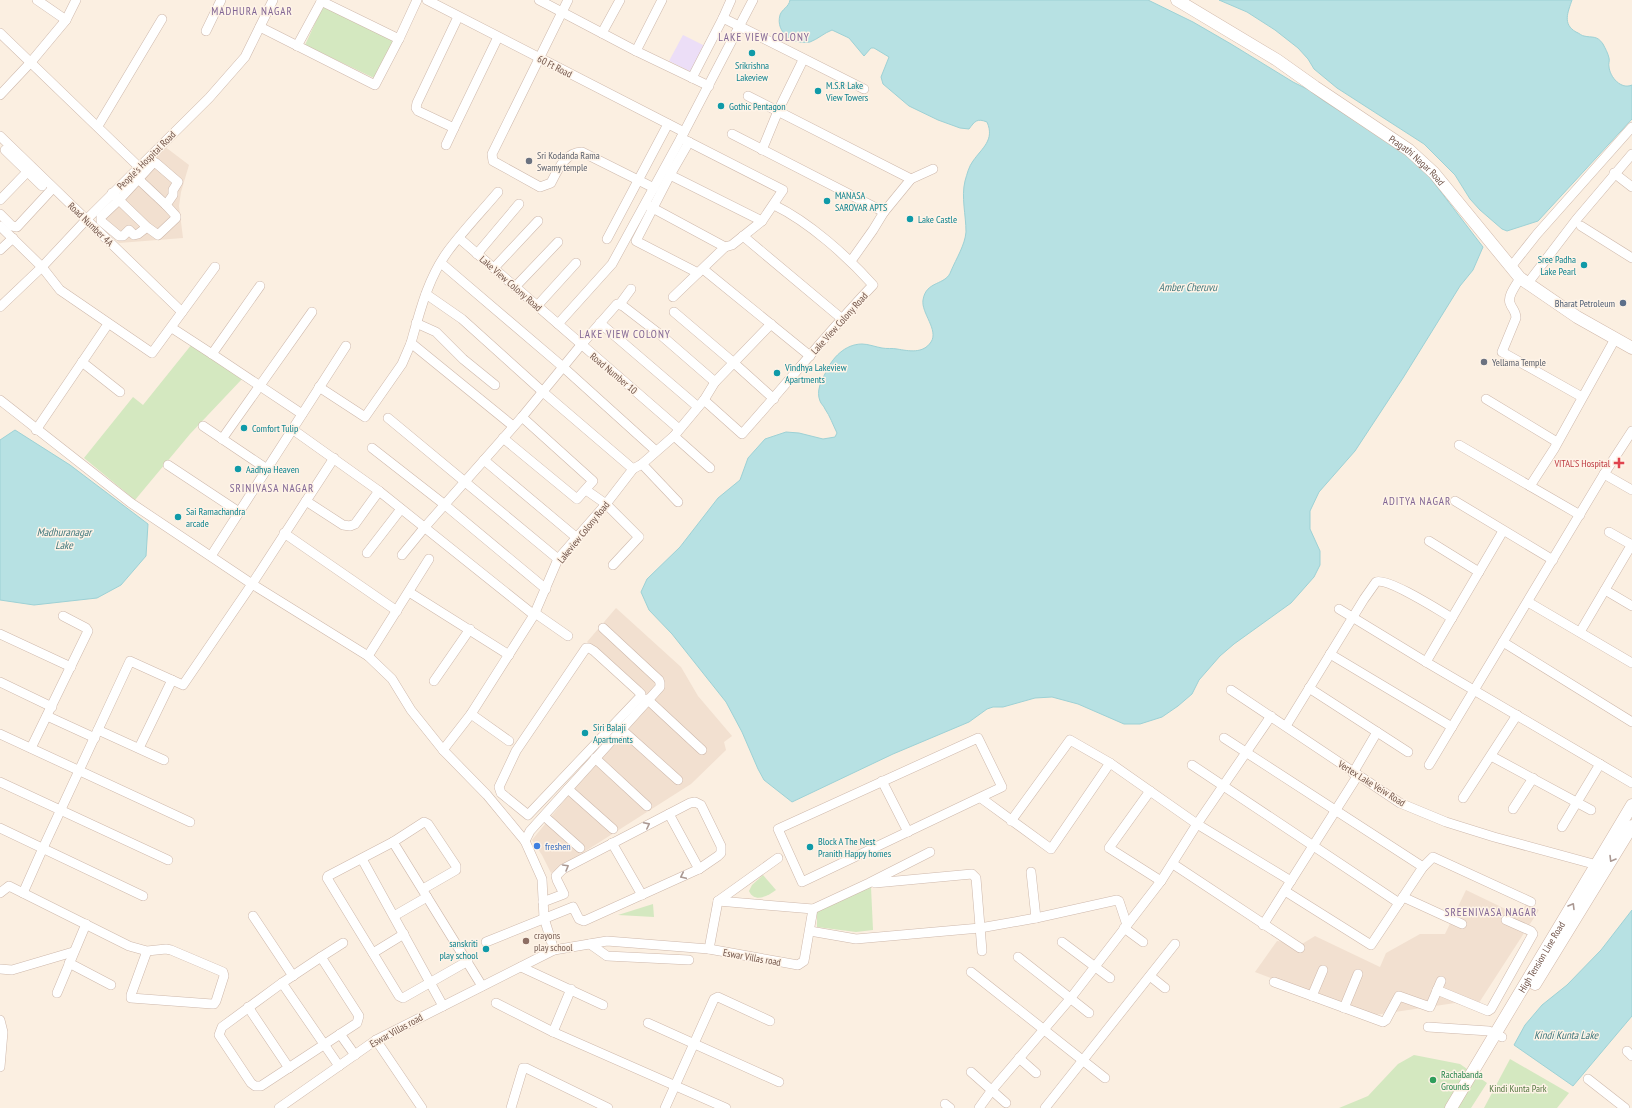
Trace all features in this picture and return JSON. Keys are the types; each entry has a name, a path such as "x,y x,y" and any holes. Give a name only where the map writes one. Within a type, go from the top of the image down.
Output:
{"main road":[{"name":"Pragathi Nagar Road","path":"1177,0 1277,60 1409,150 1434,173 1526,279"},
{"path":"1192,0 1272,50 1417,149 1449,181 1526,279 1615,339 1632,348"},
{"path":"1578,314 1632,342"},
{"name":"High Tension Line Road","path":"1460,1108 1529,977 1632,806"},
{"name":"High Tension Line Road","path":"1452,1108 1632,826"}],"street":[{"path":"37,0 66,20"},
{"path":"0,95 31,62 66,20 76,0"},
{"path":"206,32 221,0"},
{"name":"People's Hospital Road","path":"0,307 42,267 86,220 115,196 135,176 139,166 209,98 245,57 273,0"},
{"path":"260,27 375,85 399,39 416,0"},
{"name":"60 Ft Road","path":"427,0 668,124 685,137 783,190 774,204"},
{"path":"539,0 636,51 709,86"},
{"path":"568,0 538,58 492,154 493,160 540,187 551,184 562,163 568,157 582,152 654,188"},
{"path":"602,33 620,0"},
{"path":"636,51 662,0"},
{"path":"692,78 731,0"},
{"path":"558,324 612,264 626,237 650,206 670,175 685,137 709,86 753,0"},
{"path":"297,46 321,1 399,39"},
{"path":"454,128 418,111 416,108 458,17"},
{"path":"722,18 803,60 864,89"},
{"path":"98,126 162,19"},
{"path":"0,33 139,166"},
{"path":"446,146 498,36"},
{"path":"762,150 778,111 803,60"},
{"path":"748,96 911,178"},
{"path":"607,239 668,124"},
{"path":"1514,262 1632,127"},
{"path":"732,134 884,212"},
{"name":"Road Number 4A","path":"0,136 5,150 30,170 86,220 182,312"},
{"path":"685,137 654,188 650,206 636,241 700,271 771,324 810,356"},
{"path":"1582,397 1502,352 1516,318 1516,312 1509,299 1614,173 1632,154"},
{"path":"147,227 138,234 134,234 129,230 123,236 119,236 101,221 101,217 115,196 147,227 158,235 176,218 176,216 166,205 135,176 155,162 178,184 173,190 174,195 166,205"},
{"path":"650,206 725,246 732,245 762,221 774,204 789,212 851,261 884,212 911,178 933,169"},
{"path":"0,200 30,170"},
{"path":"1614,173 1632,187"},
{"path":"670,175 762,221"},
{"path":"0,214 12,226 17,227 51,190"},
{"path":"319,387 365,417 402,364 411,343 416,322 432,278 448,252 498,192"},
{"path":"477,254 519,204"},
{"path":"494,268 538,221"},
{"path":"0,226 42,267 60,290 152,353 172,328 215,267"},
{"path":"1581,226 1632,258"},
{"path":"743,236 841,318"},
{"path":"0,250 13,238"},
{"name":"Lake View Colony Road","path":"460,238 580,345"},
{"path":"515,287 558,242"},
{"path":"673,297 725,246"},
{"name":"Lake View Colony Road","path":"704,400 742,434 774,399 841,318 873,285 851,261"},
{"path":"441,263 562,367 656,451"},
{"path":"537,306 576,263"},
{"path":"212,354 260,286"},
{"path":"402,555 522,417 580,345 617,304 620,304 631,289"},
{"path":"426,294 462,319 543,392 633,469"},
{"path":"620,304 662,336 715,382"},
{"path":"222,439 312,312"},
{"path":"674,312 774,399"},
{"path":"416,322 436,332 463,359 495,385"},
{"path":"600,323 704,400"},
{"path":"36,430 108,324"},
{"name":"Lakeview Colony Road","path":"443,750 471,714 535,614 558,559 606,504 633,469 642,464 677,432 704,400 715,382 771,324"},
{"path":"172,328 302,414"},
{"path":"1530,486 1557,442 1615,339"},
{"path":"411,343 513,426"},
{"name":"Road Number 10","path":"580,345 648,402 677,432"},
{"path":"211,556 346,346"},
{"path":"82,362 120,392"},
{"path":"1486,399 1557,442"},
{"path":"0,400 36,430 131,503 252,584 368,656 392,678 411,710 443,750 503,814 525,841"},
{"path":"503,438 577,499 586,490 593,481 522,417"},
{"path":"388,418 464,483 558,559"},
{"path":"203,426 267,469"},
{"path":"292,429 378,491 535,614 568,636"},
{"path":"1429,765 1604,474 1632,431"},
{"path":"677,432 710,468"},
{"path":"1459,445 1580,515"},
{"path":"372,448 445,505 546,589"},
{"path":"23,893 42,848 80,771 130,661 183,685 252,584 334,458"},
{"path":"484,460 577,538"},
{"path":"642,464 678,502"},
{"path":"168,465 239,512"},
{"path":"1604,474 1632,490"},
{"path":"586,490 606,504 639,537 613,565"},
{"path":"306,501 343,525 347,526 355,524 378,491"},
{"path":"1455,501 1553,560"},
{"path":"367,553 401,509"},
{"path":"1426,662 1504,531"},
{"path":"1580,632 1632,545 1609,532"},
{"path":"284,533 397,611"},
{"path":"1429,541 1479,572"},
{"path":"368,656 429,559"},
{"path":"1286,726 1375,583 1380,580 1408,592 1452,618"},
{"path":"1605,590 1632,606"},
{"path":"409,592 509,654"},
{"path":"1528,602 1632,663"},
{"path":"1339,608 1426,662 1632,783"},
{"path":"31,748 88,631 86,628 63,616"},
{"path":"554,950 544,918 542,879 526,855 525,841 530,831 647,699 658,689 660,683 659,680 603,628"},
{"path":"434,681 470,629"},
{"path":"0,634 71,667"},
{"path":"1503,642 1632,722"},
{"path":"586,648 589,648 638,690 641,694 640,697 531,814 526,814 513,803 501,793 499,786 516,751 581,654 586,648"},
{"path":"1330,654 1452,727"},
{"path":"139,748 172,680"},
{"path":"0,682 52,706"},
{"path":"1309,688 1408,752"},
{"name":"Vertex Lake Veiw Road","path":"1231,690 1400,803 1446,822 1596,865"},
{"path":"647,699 702,750"},
{"path":"471,714 508,741"},
{"path":"1463,798 1517,715"},
{"path":"47,716 139,748 164,760"},
{"path":"979,1108 992,1090 1070,999 1161,881 1197,824 1247,754 1271,716"},
{"path":"621,729 678,780"},
{"path":"1263,925 1336,811 1377,732"},
{"path":"0,734 190,822"},
{"path":"978,738 1002,787 981,798 802,882 778,829 978,738"},
{"path":"1224,738 1423,867"},
{"path":"1011,820 1070,740 1110,763 1197,824 1291,881"},
{"path":"1491,756 1592,810"},
{"path":"595,758 647,806"},
{"path":"981,798 1051,849 1110,763"},
{"path":"1562,827 1600,764"},
{"path":"1192,765 1223,787 1401,900 1462,924"},
{"path":"1513,809 1532,778"},
{"path":"882,781 908,832"},
{"path":"0,782 168,860"},
{"path":"568,789 613,829"},
{"path":"1150,791 1109,848 1161,881"},
{"path":"695,802 700,805 722,849 718,856 699,869 584,921 579,919 564,894 557,880 558,873 612,843 695,802"},
{"path":"503,814 513,803"},
{"path":"669,814 699,869"},
{"path":"544,816 580,848"},
{"path":"394,916 456,870 456,866 428,824 424,822 393,842 362,859 359,859 328,876 327,878 399,996 403,998 468,961"},
{"path":"0,828 143,896"},
{"path":"393,842 468,961 482,986"},
{"path":"612,843 642,895"},
{"path":"718,901 813,909 870,883 930,852"},
{"path":"1285,891 1371,945 1423,867 1432,857 1531,902"},
{"path":"708,949 718,901 778,858"},
{"path":"362,859 443,1006"},
{"path":"1173,864 1263,925 1300,948"},
{"path":"1031,872 1036,918"},
{"path":"870,883 972,874 976,878 982,952"},
{"path":"0,893 9,886 129,946 147,952 166,949 171,950 223,972 224,976 214,1004 131,998 147,952"},
{"path":"543,902 564,894"},
{"path":"810,931 856,939 980,928 1036,918 1117,900 1119,902 1125,927 1143,942"},
{"path":"486,942 573,907"},
{"name":"Eswar Villas road","path":"279,1108 376,1040 554,950 606,941 708,949 798,965 804,961 813,909"},
{"path":"253,916 293,976"},
{"path":"1437,990 1488,1010 1491,1009 1533,934 1531,931 1506,920"},
{"path":"57,993 86,924"},
{"path":"373,953 404,934"},
{"path":"1062,942 1110,978"},
{"path":"321,957 359,1016 357,1023 261,1086 255,1086 250,1083 220,1035 222,1027 282,983 321,957 343,943"},
{"path":"590,944 607,956 689,960"},
{"path":"1045,1108 1175,944"},
{"path":"0,970 12,970 73,952"},
{"path":"1018,957 1089,1013"},
{"path":"69,963 111,985"},
{"path":"521,967 603,1005"},
{"path":"1312,996 1323,970"},
{"path":"1514,970 1529,977"},
{"path":"971,972 1084,1060 1104,1078"},
{"path":"1344,1008 1358,974"},
{"path":"1150,976 1165,988"},
{"path":"1274,982 1383,1022 1386,1020 1398,997 1401,996 1429,1008 1441,981"},
{"path":"1507,982 1522,990"},
{"path":"282,983 338,1066"},
{"path":"553,1032 571,989"},
{"path":"664,1108 676,1085 714,999 718,997 770,1020"},
{"path":"496,1004 553,1032 726,1108"},
{"path":"248,1007 289,1068"},
{"path":"0,1020 3,1032 0,1067"},
{"path":"648,1023 779,1082"},
{"path":"1428,1027 1489,1031 1499,1035"},
{"path":"340,1034 354,1055"},
{"path":"376,1040 422,1108"},
{"path":"1019,1058 1036,1073"},
{"path":"511,1108 523,1068 526,1068 608,1108"},
{"path":"971,1072 1006,1103"},
{"path":"1588,1079 1624,1108"}],"shaded area":[{"path":"683,35 707,47 693,73 669,61"},
{"path":"164,146 189,165 181,192 179,206 183,238 119,243 93,215"},
{"path":"616,608 681,667 698,696 732,736 724,742 726,750 691,784 551,873 532,840 650,699 587,642"},
{"path":"1466,890 1520,916 1526,904 1539,910 1475,1009 1455,1003 1368,1016 1255,972 1277,941 1302,944 1315,936 1380,967 1386,953 1420,934 1445,934"}],"green space":[{"path":"323,6 394,40 376,79 305,45"},
{"path":"192,344 242,379 190,434 135,500 84,458 133,397 143,405"},
{"path":"763,875 776,890 770,894 758,898 752,895 749,891 752,885"},
{"path":"871,887 873,930 856,932 817,927 817,910"},
{"path":"653,904 654,917 618,915"},
{"name":"Rachabanda Grounds","path":"1414,1055 1460,1064 1487,1083 1471,1108 1339,1108 1368,1096 1398,1064"},
{"name":"Kindi Kunta Park","path":"1510,1059 1569,1093 1557,1108 1484,1108"}],"water":[{"name":"Amber Cheruvu","path":"790,0 1148,0 1193,22 1309,90 1407,154 1428,175 1483,247 1473,270 1460,286 1403,378 1355,451 1319,492 1310,511 1310,529 1320,551 1320,565 1314,577 1291,603 1234,644 1220,656 1199,680 1192,694 1162,717 1140,724 1124,724 1078,704 1052,697 1035,698 1003,707 993,707 987,709 969,722 893,754 792,802 764,780 742,732 726,702 672,634 649,610 641,592 647,579 680,547 718,498 740,480 748,458 765,439 786,432 799,433 823,439 835,437 837,433 820,402 819,390 821,382 829,367 840,353 850,346 862,344 916,351 928,346 931,342 933,332 923,305 923,300 928,289 948,276 962,247 966,232 964,200 965,181 968,170 988,139 989,128 987,122 978,120 969,129 960,128 938,120 909,106 883,84 881,77 889,57 874,48 871,48 864,56 849,38 832,30 810,42 798,42 792,40 783,32 779,21 781,13"},
{"path":"1219,0 1572,0 1567,18 1569,25 1582,36 1596,38 1601,41 1608,54 1611,75 1617,82 1624,86 1632,85 1632,119 1538,221 1507,231 1502,229 1480,210 1470,199 1455,175 1424,144 1337,88 1314,69 1308,59 1298,48 1275,30 1247,12"},
{"name":"Madhuranagar Lake","path":"15,430 70,465 148,524 146,556 121,585 97,598 34,605 0,600 0,440"},
{"name":"Kindi Kunta Lake","path":"1632,910 1632,1016 1573,1086 1514,1045 1525,1025 1542,1005 1567,985 1601,950"}],"place":[{"name":"Srikrishna Lakeview","path":"752,53"},
{"name":"M.S.R Lake View Towers","path":"818,91"},
{"name":"Gothic Pentagon","path":"721,106"},
{"name":"Sri Kodanda Rama Swamy temple","path":"529,161"},
{"name":"MANASA SAROVAR APTS","path":"827,201"},
{"name":"Lake Castle","path":"910,219"},
{"name":"Sree Padha Lake Pearl","path":"1584,265"},
{"name":"Bharat Petroleum","path":"1623,303"},
{"name":"Yellama Temple","path":"1484,362"},
{"name":"Vindhya Lakeview Apartments","path":"777,373"},
{"name":"Comfort Tulip","path":"244,428"},
{"name":"VITAL'S Hospital","path":"1619,463"},
{"name":"Aadhya Heaven","path":"238,469"},
{"name":"Sai Ramachandra arcade","path":"178,517"},
{"name":"Siri Balaji Apartments","path":"585,733"},
{"name":"freshen","path":"537,846"},
{"name":"Block A The Nest Pranith Happy homes","path":"810,847"},
{"name":"crayons play school","path":"526,941"},
{"name":"sanskriti play school","path":"486,949"},
{"name":"Rachabanda Grounds","path":"1433,1080"}],"district":[{"name":"MADHURA NAGAR","path":"252,11"},
{"name":"LAKE VIEW COLONY","path":"764,37"},
{"name":"LAKE VIEW COLONY","path":"625,334"},
{"name":"SRINIVASA NAGAR","path":"272,488"},
{"name":"ADITYA NAGAR","path":"1417,501"},
{"name":"SREENIVASA NAGAR","path":"1491,912"}]}
